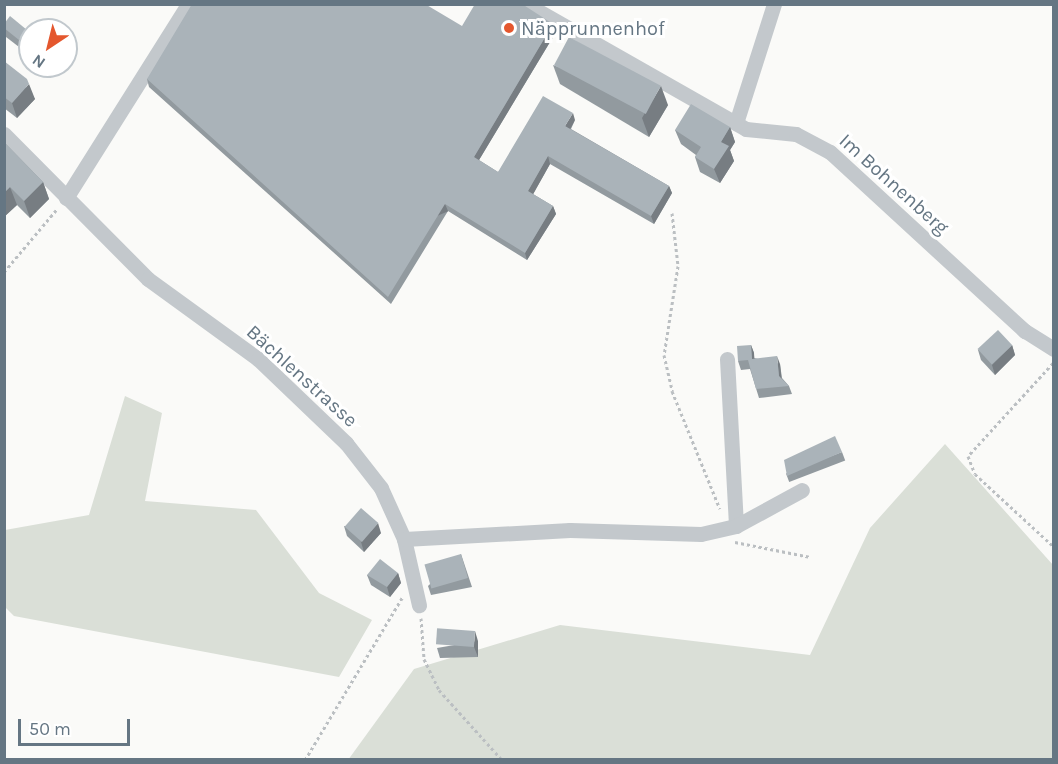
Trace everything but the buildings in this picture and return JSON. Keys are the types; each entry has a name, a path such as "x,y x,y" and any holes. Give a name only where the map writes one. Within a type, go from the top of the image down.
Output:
{"street":[{"path":"66,198 188,4"},
{"name":"Im Bohnenberg","path":"526,4 736,123 761,132 796,134 830,152 993,302 1053,349"},
{"path":"736,123 774,4"},
{"name":"Bächlenstrasse","path":"4,134 148,279 310,405 381,488 404,539 417,597"},
{"path":"727,359 731,527"},
{"path":"404,539 570,531 701,534 731,527 802,490"}],"path":[{"path":"4,272 66,198"},
{"path":"672,213 678,266 664,355 672,391 731,527"},
{"path":"1053,363 968,456 975,474 1053,547"},
{"path":"701,534 811,556"},
{"path":"305,759 404,593 417,597 424,659 439,690 502,759"}],"shaded area":[{"path":"125,396 162,413 145,501 256,510 319,593 372,620 339,677 14,616 5,607 5,530 89,515"},
{"path":"945,444 1053,565 1053,759 348,760 414,669 560,625 810,655 870,528"}],"place":[{"name":"Näpprunnenhof","path":"509,28"}]}
